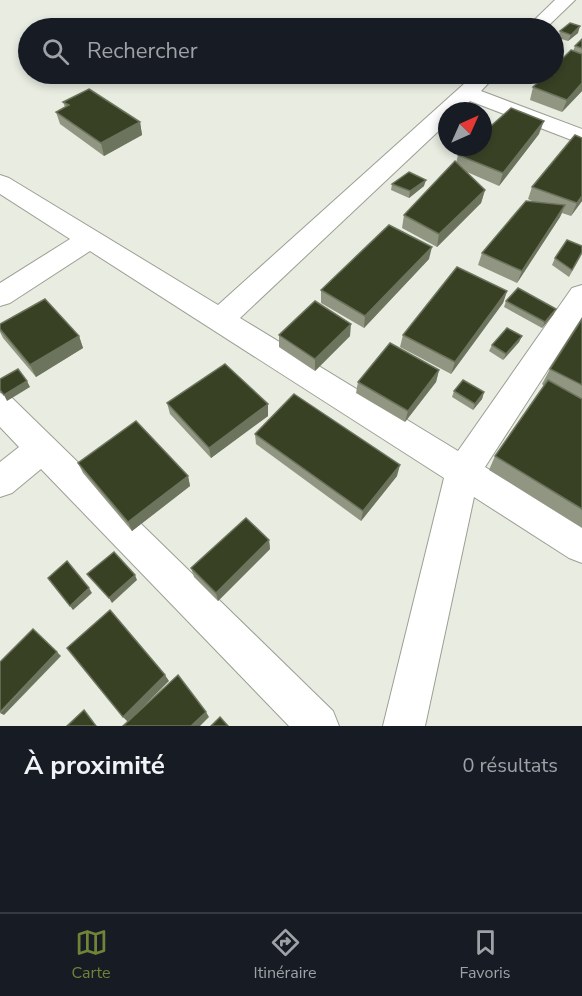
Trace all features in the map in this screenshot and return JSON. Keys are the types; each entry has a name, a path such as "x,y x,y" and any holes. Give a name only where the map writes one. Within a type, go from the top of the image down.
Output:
{"street":[{"path":"546,18 566,0"},
{"path":"221,319 475,84"},
{"path":"466,92 582,137"},
{"path":"0,183 582,546"},
{"path":"0,296 91,238"},
{"path":"404,726 463,471 582,295"},
{"path":"0,406 318,726"},
{"path":"0,482 42,448"}],"building":[{"path":"570,23 580,26 571,35 564,32 564,28"},
{"path":"582,39 582,48 575,46"},
{"path":"571,50 582,54 582,83 567,100 533,87 536,84 564,84 564,57"},
{"path":"89,89 140,122 101,143 56,112 69,105 63,102"},
{"path":"511,108 544,121 503,173 460,156 492,156 492,125"},
{"path":"575,135 582,138 582,196 577,203 532,187"},
{"path":"455,161 485,190 439,234 404,215"},
{"path":"409,172 426,180 410,191 392,184"},
{"path":"526,201 565,205 522,271 482,253"},
{"path":"389,225 432,247 365,316 321,290"},
{"path":"567,240 582,246 582,252 572,270 555,258"},
{"path":"457,267 507,291 455,362 403,335"},
{"path":"518,288 556,309 545,322 506,301"},
{"path":"45,299 79,336 30,365 0,329 0,324"},
{"path":"315,301 351,324 315,359 279,335"},
{"path":"582,319 582,385 550,369"},
{"path":"507,328 522,336 506,354 492,345"},
{"path":"390,343 439,370 408,411 358,382"},
{"path":"225,364 268,404 209,448 167,403"},
{"path":"18,369 27,381 4,395 0,390 0,379"},
{"path":"463,380 484,392 475,404 454,391"},
{"path":"548,380 582,399 582,509 495,456"},
{"path":"294,394 400,465 363,511 255,434"},
{"path":"136,421 188,476 128,522 78,463"},
{"path":"246,518 269,540 216,593 191,568"},
{"path":"114,552 135,575 109,598 87,574"},
{"path":"67,561 89,588 70,606 48,578"},
{"path":"110,610 165,675 123,717 67,648"},
{"path":"33,629 57,652 0,712 0,662"},
{"path":"178,675 206,712 191,726 123,726"},
{"path":"84,710 96,726 67,726"},
{"path":"220,717 228,726 211,726"}]}
